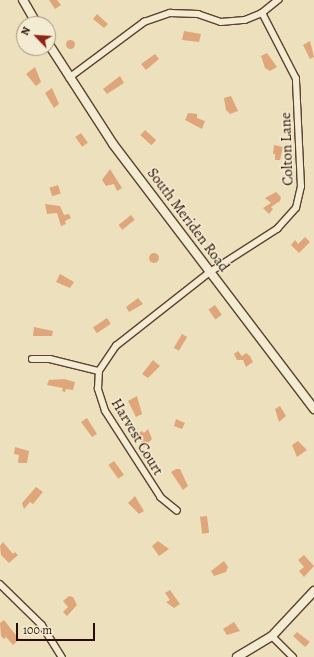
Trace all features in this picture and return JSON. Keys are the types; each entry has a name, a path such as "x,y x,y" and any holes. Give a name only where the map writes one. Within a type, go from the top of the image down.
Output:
{"main road":[{"path":"23,0 32,16"},
{"name":"South Meriden Road","path":"56,56 113,144 314,408"},
{"path":"237,657 272,636 314,591"}],"street":[{"path":"69,78 144,22 170,13 198,14 221,22 245,20 262,13 278,0"},
{"name":"Colton Lane","path":"210,272 288,219 300,198 296,79 262,13"},
{"path":"32,359 50,359 99,371 116,346 210,272"},
{"name":"Harvest Court","path":"99,371 98,389 105,411 161,498 177,511"},
{"path":"0,584 42,625 62,657"},
{"path":"272,636 293,657"}],"building":[{"path":"49,0 57,0 61,5 55,9"},
{"path":"97,14 108,24 104,28 93,19"},
{"path":"184,31 201,34 199,42 182,40"},
{"path":"70,39 75,44 70,49 65,44"},
{"path":"310,41 314,57 310,59 303,45"},
{"path":"267,53 277,67 270,71 265,68 261,56"},
{"path":"155,54 159,59 146,70 141,64"},
{"path":"35,67 41,82 36,86 26,74"},
{"path":"120,76 124,83 107,94 103,89"},
{"path":"52,88 59,104 54,108 45,93"},
{"path":"231,96 238,111 230,114 226,110 224,98"},
{"path":"188,113 197,114 197,118 205,121 202,129 185,120"},
{"path":"145,130 156,140 151,145 140,135"},
{"path":"81,133 88,143 82,147 75,137"},
{"path":"274,145 283,147 280,160 275,160 275,154 273,154"},
{"path":"110,169 122,188 117,191 114,184 106,186 102,180"},
{"path":"58,185 61,194 52,196 49,188"},
{"path":"276,192 281,197 280,201 271,207 273,209 269,214 263,208 271,203 265,198"},
{"path":"45,204 60,206 64,215 69,214 71,218 65,221 66,224 61,226 57,213 47,214"},
{"path":"131,215 135,220 122,230 119,225"},
{"path":"305,237 310,242 299,253 291,245 295,240 298,244"},
{"path":"152,253 156,253 158,254 158,262 152,263 149,260 149,256"},
{"path":"60,274 74,282 70,288 56,282"},
{"path":"138,298 143,304 129,312 126,307"},
{"path":"215,305 222,315 215,319 208,310"},
{"path":"107,318 111,324 97,333 93,328"},
{"path":"34,327 53,331 52,336 33,336"},
{"path":"182,334 187,337 179,351 174,348"},
{"path":"238,351 242,356 246,353 250,356 253,362 246,367 243,360 237,360 234,354"},
{"path":"153,360 160,366 148,378 142,374"},
{"path":"64,379 75,382 73,390 66,389 65,392 62,391 63,388 47,385 49,380"},
{"path":"137,396 142,414 136,417 128,401"},
{"path":"280,406 286,416 279,422 275,409"},
{"path":"87,418 97,434 92,437 81,422"},
{"path":"176,419 185,423 182,429 174,426"},
{"path":"148,429 152,439 144,447 137,434 142,431 144,433"},
{"path":"298,441 307,450 297,457 292,445"},
{"path":"15,447 29,451 27,463 18,463 19,455 14,454"},
{"path":"114,461 124,475 118,479 108,465"},
{"path":"176,469 180,469 188,486 183,490 171,472"},
{"path":"36,487 43,492 33,504 30,502 24,509 22,503"},
{"path":"135,496 144,511 139,514 128,503"},
{"path":"207,516 209,533 202,534 200,517"},
{"path":"158,541 169,549 159,556 152,546"},
{"path":"3,542 13,554 15,552 18,555 9,563 1,555 0,546"},
{"path":"304,555 314,566 304,577 299,571 304,567 298,560"},
{"path":"224,561 228,567 226,572 214,576 211,571"},
{"path":"170,590 180,604 174,608 166,602 170,600 165,593"},
{"path":"69,596 73,597 77,605 67,616 63,612 68,607 63,601"},
{"path":"4,620 19,639 13,645 6,637 4,639 1,636 0,623"},
{"path":"234,622 240,631 227,635 223,629"},
{"path":"297,632 310,642 305,647 293,636"}]}
